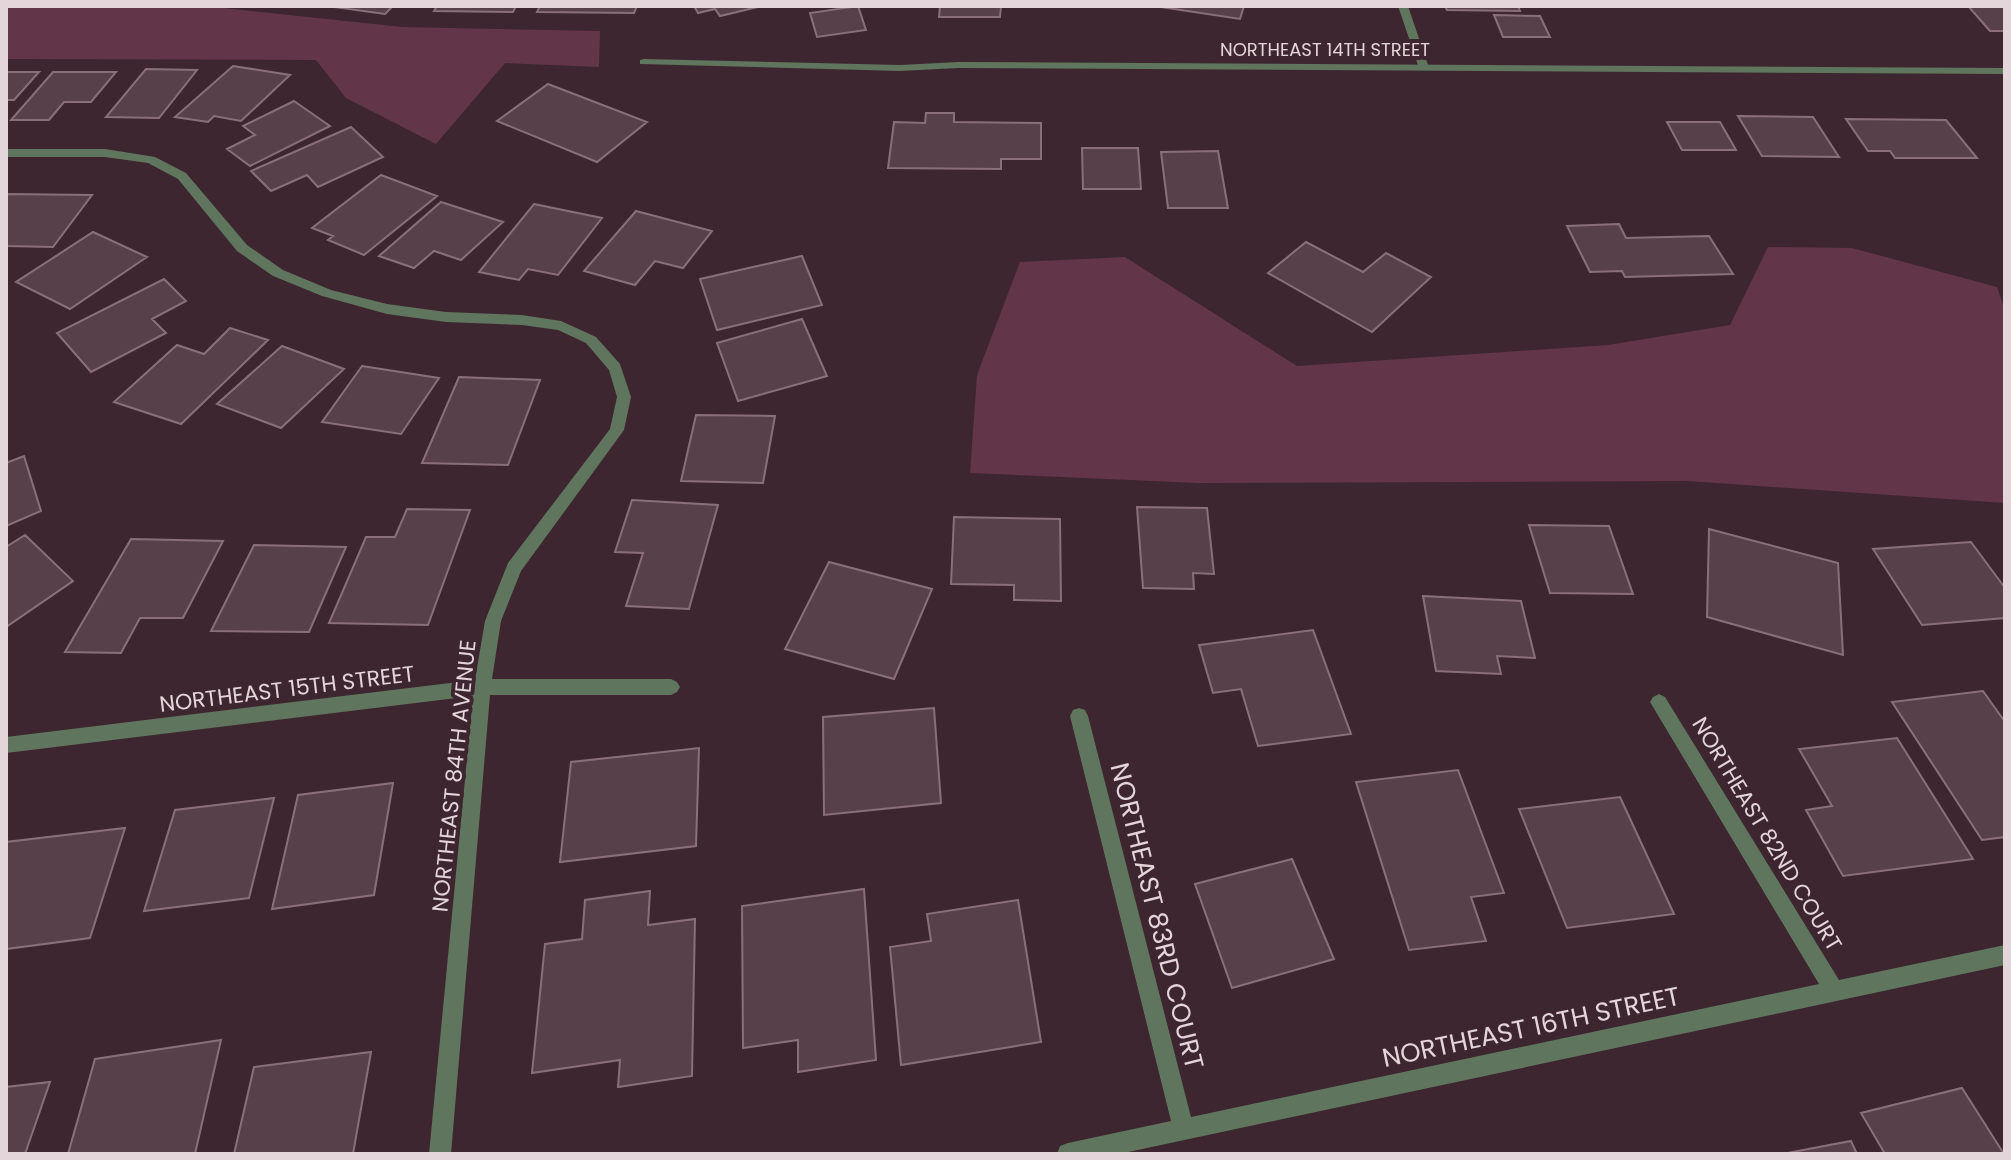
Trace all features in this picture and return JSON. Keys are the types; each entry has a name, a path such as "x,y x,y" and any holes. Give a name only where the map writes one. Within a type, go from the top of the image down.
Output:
{"street":[{"path":"1403,6 1424,68"},
{"name":"NORTHEAST 14TH STREET","path":"644,62 900,68 958,65 2005,71"},
{"name":"NORTHEAST 84TH AVENUE","path":"6,153 105,153 151,160 182,176 242,248 278,273 327,293 402,311 561,326 591,340 615,368 624,397 617,430 514,568 493,621 482,687 440,1154"},
{"name":"NORTHEAST 15TH STREET","path":"6,745 482,687 671,687"},
{"name":"NORTHEAST 82ND COURT","path":"1659,702 1834,990"},
{"name":"NORTHEAST 83RD COURT","path":"1079,716 1184,1130"},
{"name":"NORTHEAST 16TH STREET","path":"1068,1154 2005,955"}],"shaded area":[{"path":"6,6 205,6 402,27 600,31 599,67 505,63 436,144 346,98 316,60 6,59"},
{"path":"1768,247 1852,248 1997,287 2005,310 2005,503 1688,481 1198,483 970,473 977,375 1020,262 1125,257 1297,366 1608,345 1730,325"}],"building":[{"path":"327,6 393,6 385,14"},
{"path":"437,6 516,6 513,12 434,11"},
{"path":"540,6 637,6 634,13 537,12"},
{"path":"694,6 762,6 720,16 715,9 698,13"},
{"path":"858,6 866,30 817,37 810,13"},
{"path":"940,6 1001,6 1000,17 939,17"},
{"path":"1154,6 1244,6 1240,19"},
{"path":"1445,6 1518,6 1520,11 1447,10"},
{"path":"1968,6 2005,6 2005,31 1990,31"},
{"path":"1494,15 1540,16 1550,37 1503,37"},
{"path":"233,66 290,75 241,121 214,116 208,122 175,117"},
{"path":"146,69 197,70 159,118 106,117"},
{"path":"6,72 39,72 14,100 6,100"},
{"path":"53,72 116,72 91,102 64,102 49,120 11,120"},
{"path":"548,84 647,122 597,162 497,121"},
{"path":"294,101 330,126 250,166 227,149 255,135 243,126"},
{"path":"926,113 954,113 954,122 1041,123 1041,159 1001,159 1001,169 888,168 894,122 925,123"},
{"path":"1738,116 1813,117 1839,157 1762,156"},
{"path":"1846,119 1946,120 1977,158 1895,158 1890,151 1868,151"},
{"path":"1667,122 1720,122 1736,150 1682,150"},
{"path":"351,127 383,157 318,187 307,175 271,191 251,171"},
{"path":"1082,148 1138,148 1141,189 1083,189"},
{"path":"1218,151 1228,208 1168,208 1161,152"},
{"path":"381,175 437,196 364,255 328,240 333,236 312,228"},
{"path":"6,194 92,195 53,247 6,246"},
{"path":"441,202 503,222 461,260 434,251 414,268 379,256"},
{"path":"534,204 602,218 558,275 528,269 519,280 479,272"},
{"path":"636,211 712,231 683,268 655,261 635,285 584,271"},
{"path":"1619,224 1626,238 1709,236 1733,274 1625,277 1622,271 1590,272 1567,226"},
{"path":"93,232 147,257 70,309 16,282"},
{"path":"1306,242 1363,272 1386,253 1431,277 1372,332 1268,273"},
{"path":"802,256 822,305 717,330 700,279"},
{"path":"164,279 186,301 152,319 166,333 91,372 57,333"},
{"path":"802,319 827,376 738,401 717,343"},
{"path":"230,328 268,340 181,424 114,402 177,345 204,354"},
{"path":"282,346 344,369 281,428 217,404"},
{"path":"362,366 439,378 401,434 322,422"},
{"path":"459,377 540,380 508,465 422,463"},
{"path":"696,415 775,416 763,483 681,481"},
{"path":"24,456 41,511 6,526 6,463"},
{"path":"632,500 718,505 689,609 626,606 643,553 615,552"},
{"path":"1137,507 1207,508 1214,574 1193,573 1194,589 1143,588"},
{"path":"407,509 470,510 428,625 329,623 366,537 395,537"},
{"path":"954,517 1060,519 1061,601 1014,600 1014,585 951,584"},
{"path":"1529,525 1609,526 1633,594 1550,593"},
{"path":"1709,529 1838,563 1843,655 1707,617"},
{"path":"25,535 73,581 6,627 6,547"},
{"path":"131,539 223,541 183,618 140,618 121,653 65,652"},
{"path":"1971,542 2005,588 2005,618 1922,625 1873,549"},
{"path":"254,545 346,547 309,632 211,631"},
{"path":"829,562 932,589 894,679 785,649"},
{"path":"1423,596 1521,601 1535,658 1497,656 1501,674 1436,671"},
{"path":"1313,630 1351,734 1258,746 1241,689 1213,693 1199,645"},
{"path":"1983,691 2005,722 2005,837 1982,840 1892,702"},
{"path":"934,708 941,803 824,815 823,717"},
{"path":"1897,738 1973,859 1843,876 1806,810 1832,806 1799,749"},
{"path":"699,748 696,846 560,862 571,762"},
{"path":"1458,770 1504,893 1471,897 1486,941 1409,950 1356,782"},
{"path":"393,783 374,895 272,909 298,795"},
{"path":"1620,797 1674,914 1567,928 1519,809"},
{"path":"274,798 249,898 144,911 175,810"},
{"path":"125,828 90,938 6,949 6,842"},
{"path":"1292,859 1334,959 1232,988 1195,884"},
{"path":"864,889 876,1060 798,1072 798,1040 743,1048 742,906"},
{"path":"650,891 648,925 695,919 692,1076 618,1087 620,1060 532,1073 545,944 582,939 585,900"},
{"path":"1018,900 1041,1042 901,1065 890,947 931,941 927,914"},
{"path":"221,1040 195,1154 68,1154 95,1059"},
{"path":"371,1052 353,1154 234,1154 254,1067"},
{"path":"50,1082 25,1154 6,1154 6,1087"},
{"path":"1962,1088 2004,1154 1885,1154 1861,1113"},
{"path":"1851,1141 1857,1154 1782,1154"}]}
